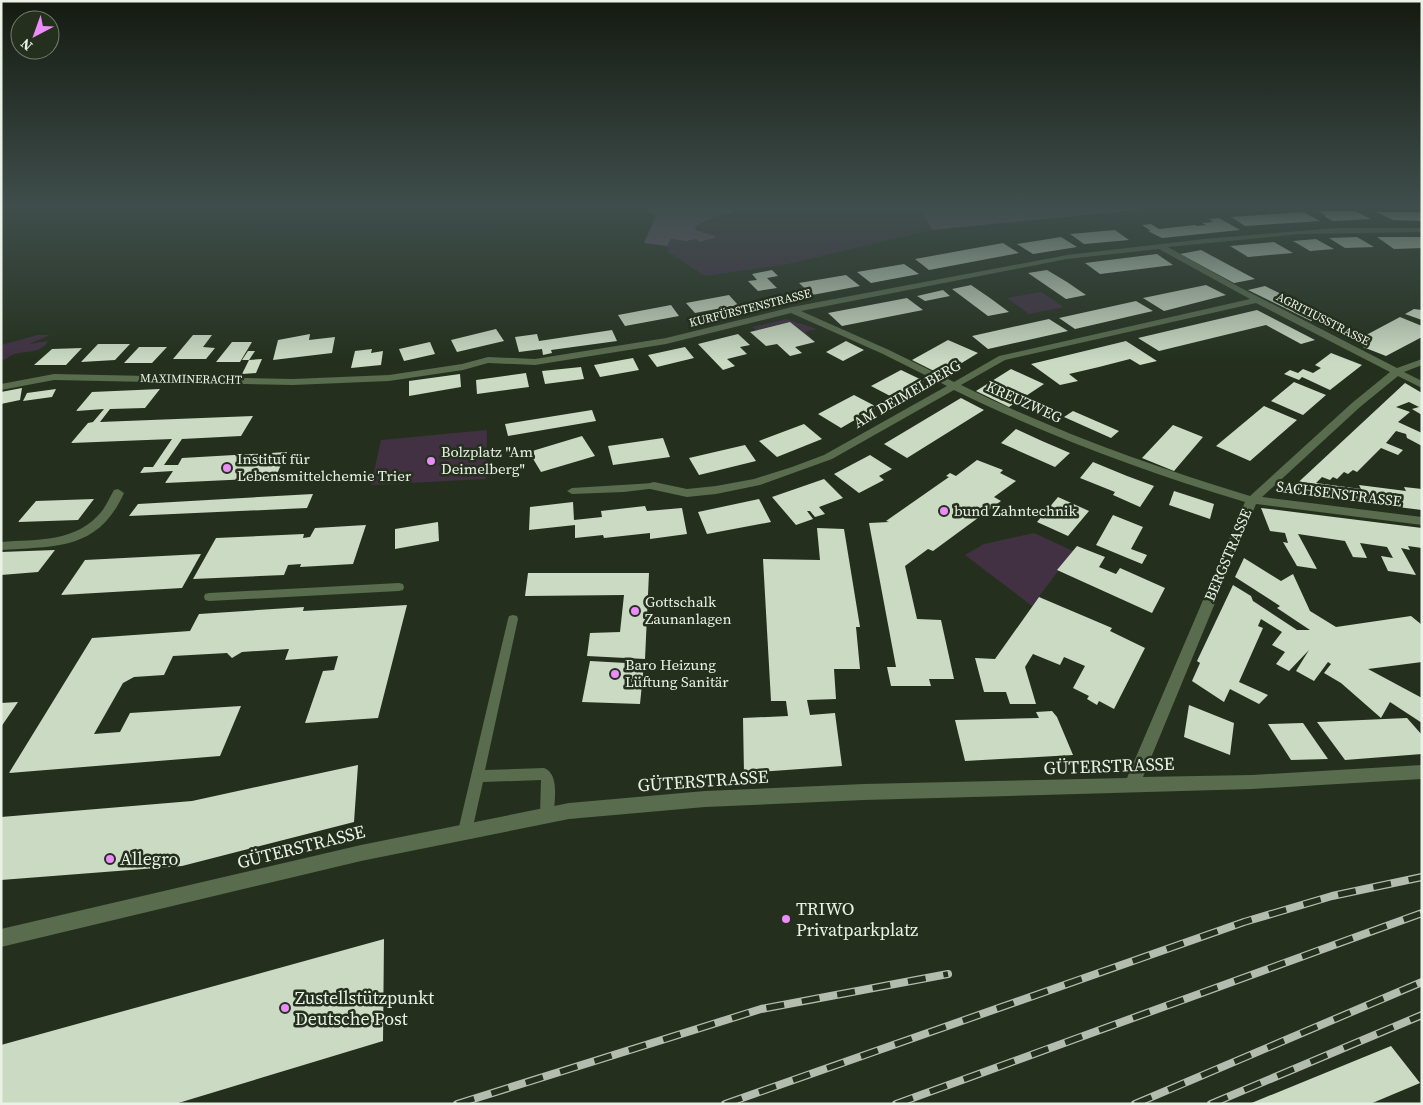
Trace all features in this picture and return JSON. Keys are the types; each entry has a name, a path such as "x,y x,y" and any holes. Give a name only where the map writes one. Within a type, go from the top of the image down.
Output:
{"street":[{"name":"KURFÜRSTENSTRASSE","path":"382,379 462,367 488,360 535,362 666,342 792,310 1058,260"},
{"name":"AGRITIUSSTRASSE","path":"1185,260 1258,300 1422,384"},
{"name":"AM DEIMELBERG","path":"654,486 687,493 716,490 756,482 796,470 828,457 854,443 1002,358 1258,300"},
{"name":"KREUZWEG","path":"792,310 886,352 951,386 1015,416 1175,477 1252,500"},
{"name":"BERGSTRASSE","path":"1132,785 1252,500 1356,405 1398,371 1422,362"},
{"name":"MAXIMINERACHT","path":"1,387 54,377 293,382 382,379"},
{"path":"1,546 68,541 97,524 114,503 118,493"},
{"name":"SACHSENSTRASSE","path":"1252,500 1422,521"},
{"name":"GÜTERSTRASSE","path":"1,938 190,895 361,853 547,815 705,798 1252,782 1422,772"}],"lane":[{"name":"AM DEIMELBERG","path":"572,491 624,490 654,486"},
{"path":"210,597 399,587"},
{"path":"465,831 513,619"},
{"path":"477,776 544,774 548,780 547,815"}],"shaded area":[{"path":"680,260 807,260 788,264 705,276"},
{"path":"1041,292 1064,307 1029,314 1007,298"},
{"path":"786,319 817,329 805,332 812,338 810,338 790,322 756,330 752,327"},
{"path":"38,335 50,335 29,344 48,341 41,348 1,360 1,345"},
{"name":"Bolzplatz \"Am Deimelberg\"","path":"487,430 486,479 371,485 381,440"},
{"path":"1034,533 1073,551 1032,606 965,555 984,544"}],"building":[{"path":"916,260 984,260 929,270"},
{"path":"1112,260 1165,260 1173,265 1100,274 1085,263"},
{"path":"1190,260 1219,260 1255,279 1234,283"},
{"path":"904,264 919,274 871,283 857,272"},
{"path":"772,270 778,276 767,278 777,288 758,291 748,281 757,280 752,274"},
{"path":"1047,270 1086,295 1066,299 1028,273"},
{"path":"846,275 860,286 812,295 799,283"},
{"path":"971,285 1009,312 988,316 952,289"},
{"path":"1206,285 1226,295 1164,311 1143,298"},
{"path":"1265,286 1328,317 1311,321 1248,290"},
{"path":"943,290 950,296 925,301 917,296"},
{"path":"729,295 738,305 695,313 686,303"},
{"path":"907,298 923,310 842,326 828,313"},
{"path":"1136,301 1153,311 1075,329 1059,318"},
{"path":"671,305 679,316 625,326 618,315"},
{"path":"1414,309 1422,310 1422,320 1405,314"},
{"path":"1257,310 1315,340 1301,344 1266,325 1159,351 1138,338"},
{"path":"1400,317 1422,326 1422,337 1386,356 1363,347 1365,345 1355,341"},
{"path":"1049,319 1068,331 988,349 972,336"},
{"path":"790,322 815,342 795,347 802,353 790,356 777,344 766,346 750,332"},
{"path":"496,329 504,341 457,352 451,340"},
{"path":"612,330 617,341 551,350 552,353 543,355 542,349 519,352 515,337 537,334 539,341"},
{"path":"310,334 309,340 335,337 332,353 273,360 278,340"},
{"path":"738,334 750,345 740,347 747,354 727,359 735,366 723,370 698,344"},
{"path":"193,335 212,335 203,347 215,348 206,359 173,359"},
{"path":"948,340 978,353 942,375 912,360"},
{"path":"846,341 864,350 843,361 826,352"},
{"path":"1126,341 1157,361 1140,365 1130,359 1069,374 1078,381 1060,385 1031,364"},
{"path":"232,342 252,342 240,362 216,362"},
{"path":"430,342 435,354 404,361 399,349"},
{"path":"98,344 130,344 115,360 81,362"},
{"path":"139,347 167,347 152,363 124,363"},
{"path":"685,347 694,358 657,367 648,355"},
{"path":"82,348 66,365 34,365 52,349"},
{"path":"372,349 371,353 383,351 381,365 351,368 355,351"},
{"path":"248,351 255,351 249,360 242,360"},
{"path":"1331,353 1362,365 1330,390 1302,377 1299,380 1284,374 1290,370 1298,373 1303,369 1313,373 1321,368 1315,365"},
{"path":"633,358 639,370 600,377 594,365"},
{"path":"262,359 256,373 242,374 249,360"},
{"path":"581,367 584,379 545,384 542,371"},
{"path":"1011,369 1044,384 1009,407 976,391"},
{"path":"901,370 924,381 894,398 871,386"},
{"path":"526,373 529,387 477,394 476,380"},
{"path":"460,374 461,387 409,396 409,381"},
{"path":"1294,382 1326,395 1303,415 1271,401"},
{"path":"1405,383 1422,393 1422,415 1412,409 1419,407 1409,402 1396,407 1410,412 1398,422 1422,433 1422,446 1407,438 1406,434 1396,431 1386,443 1403,450 1398,455 1381,448 1357,472 1353,470 1348,474 1344,472 1337,479 1333,477 1330,480 1322,477 1316,483 1361,489 1359,485 1406,491 1404,487 1422,489 1422,510 1292,494 1290,490"},
{"path":"22,388 20,400 1,404 1,392"},
{"path":"56,389 52,397 23,401 27,393"},
{"path":"160,389 145,408 110,409 100,422 253,416 241,436 182,439 164,465 178,465 182,458 287,452 275,478 165,483 173,471 140,473 144,467 153,467 172,439 71,443 88,423 93,422 104,409 76,411 92,392"},
{"path":"854,395 877,407 841,428 818,414"},
{"path":"961,398 984,410 907,458 884,444"},
{"path":"1264,406 1297,420 1250,461 1216,446"},
{"path":"592,410 596,421 508,436 505,424"},
{"path":"1073,411 1119,431 1111,438 1064,417"},
{"path":"804,424 822,439 777,457 759,441"},
{"path":"1173,425 1203,437 1174,471 1142,458"},
{"path":"1016,429 1070,453 1055,467 1001,443"},
{"path":"582,436 595,456 541,472 529,452"},
{"path":"663,438 670,457 613,465 608,446"},
{"path":"745,445 756,461 699,475 689,458"},
{"path":"870,455 892,469 879,476 884,480 859,493 834,474"},
{"path":"977,460 1003,470 1000,473 1016,481 994,497 1001,501 933,551 928,549 905,566 917,619 941,620 954,679 929,679 931,686 891,686 887,667 896,667 869,523 889,522 886,521 949,477 946,476 950,473 956,476"},
{"path":"1093,462 1154,486 1140,507 1113,495 1115,492 1080,478"},
{"path":"824,479 843,498 819,507 825,514 815,517 810,511 807,511 813,519 796,525 772,497"},
{"path":"1174,491 1214,504 1210,519 1169,505"},
{"path":"313,494 307,508 129,516 138,504"},
{"path":"1058,497 1089,511 1068,536 1037,522"},
{"path":"94,499 78,520 18,522 36,501"},
{"path":"759,499 771,522 707,534 698,512"},
{"path":"573,502 574,520 602,517 601,511 645,506 647,511 682,508 687,534 650,539 650,533 604,538 603,535 575,538 575,525 529,530 530,507"},
{"path":"1261,508 1422,528 1422,548 1408,546 1410,550 1401,548 1416,575 1388,571 1381,556 1393,558 1387,547 1360,543 1367,558 1353,557 1345,541 1298,534 1317,569 1297,566 1283,542 1288,543 1285,533 1270,531"},
{"path":"1113,515 1143,527 1131,549 1147,555 1142,564 1096,545"},
{"path":"438,522 439,541 395,549 395,529"},
{"path":"366,525 353,564 300,567 301,564 288,565 284,575 193,579 216,538 304,534 303,538 310,537 315,528"},
{"path":"817,528 844,529 860,627 856,627 860,669 834,669 836,699 807,700 810,715 835,713 842,766 744,773 743,718 788,716 786,701 771,701 763,559 820,560"},
{"path":"1077,546 1105,557 1099,567 1116,574 1120,568 1165,588 1152,613 1057,570"},
{"path":"55,550 38,572 1,575 1,552"},
{"path":"201,554 182,588 61,595 85,560"},
{"path":"1244,558 1281,581 1293,574 1310,611 1336,627 1411,616 1422,625 1422,662 1368,669 1422,698 1422,723 1390,702 1381,718 1341,683 1324,673 1331,664 1328,662 1314,681 1296,671 1309,650 1289,671 1276,664 1285,652 1272,645 1282,632 1261,619 1258,626 1263,628 1239,682 1268,695 1259,704 1230,689 1224,702 1192,681 1200,663 1197,661 1233,585 1251,596 1253,601 1297,630 1310,630 1277,608 1280,606 1235,577"},
{"name":"Gottschalk Zaunanlagen","path":"528,573 649,573 645,659 587,656 590,633 620,632 624,595 525,596"},
{"path":"1039,597 1112,628 1110,631 1145,648 1114,709 1099,701 1097,705 1087,699 1089,696 1073,688 1085,666 1064,657 1060,665 1033,654 1025,667 1036,704 1010,704 1006,692 984,692 975,658 995,659"},
{"path":"407,605 378,718 305,723 323,671 334,670 338,656 285,660 289,649 242,652 232,658 227,653 173,656 164,675 134,677 123,683 94,734 120,732 130,713 241,706 220,756 9,773 92,638 190,631 199,614 304,607 303,611"},
{"name":"Baro Heizung Lüftung Sanitär","path":"590,661 644,664 640,704 582,702"},
{"path":"18,702 1,727 1,703"},
{"path":"1189,705 1234,723 1230,755 1184,737"},
{"path":"1052,711 1057,717 1073,755 965,761 955,720 1039,718 1036,712"},
{"path":"1407,718 1422,735 1422,754 1345,760 1317,722"},
{"path":"1303,723 1328,759 1291,760 1268,724"},
{"path":"358,765 354,822 182,866 1,880 1,817 192,801"},
{"name":"Zustellstützpunkt Deutsche Post","path":"384,939 383,1041 175,1104 1,1104 1,1045"},
{"path":"1391,1046 1420,1083 1370,1104 1249,1104"}],"railway":[{"path":"725,1104 1244,922 1332,896 1422,877"},
{"path":"896,1104 1422,913"},
{"path":"457,1104 761,1009 948,974"},
{"path":"1135,1104 1422,982"},
{"path":"1211,1104 1422,1015"}],"place":[{"name":"Bolzplatz \"Am Deimelberg\"","path":"431,461"},
{"name":"Institut für Lebensmittelchemie Trier","path":"227,468"},
{"name":"bund Zahntechnik","path":"944,511"},
{"name":"Gottschalk Zaunanlagen","path":"635,611"},
{"name":"Baro Heizung Lüftung Sanitär","path":"615,674"},
{"name":"Allegro","path":"110,859"},
{"name":"TRIWO Privatparkplatz","path":"786,919"},
{"name":"Zustellstützpunkt Deutsche Post","path":"285,1008"}]}
